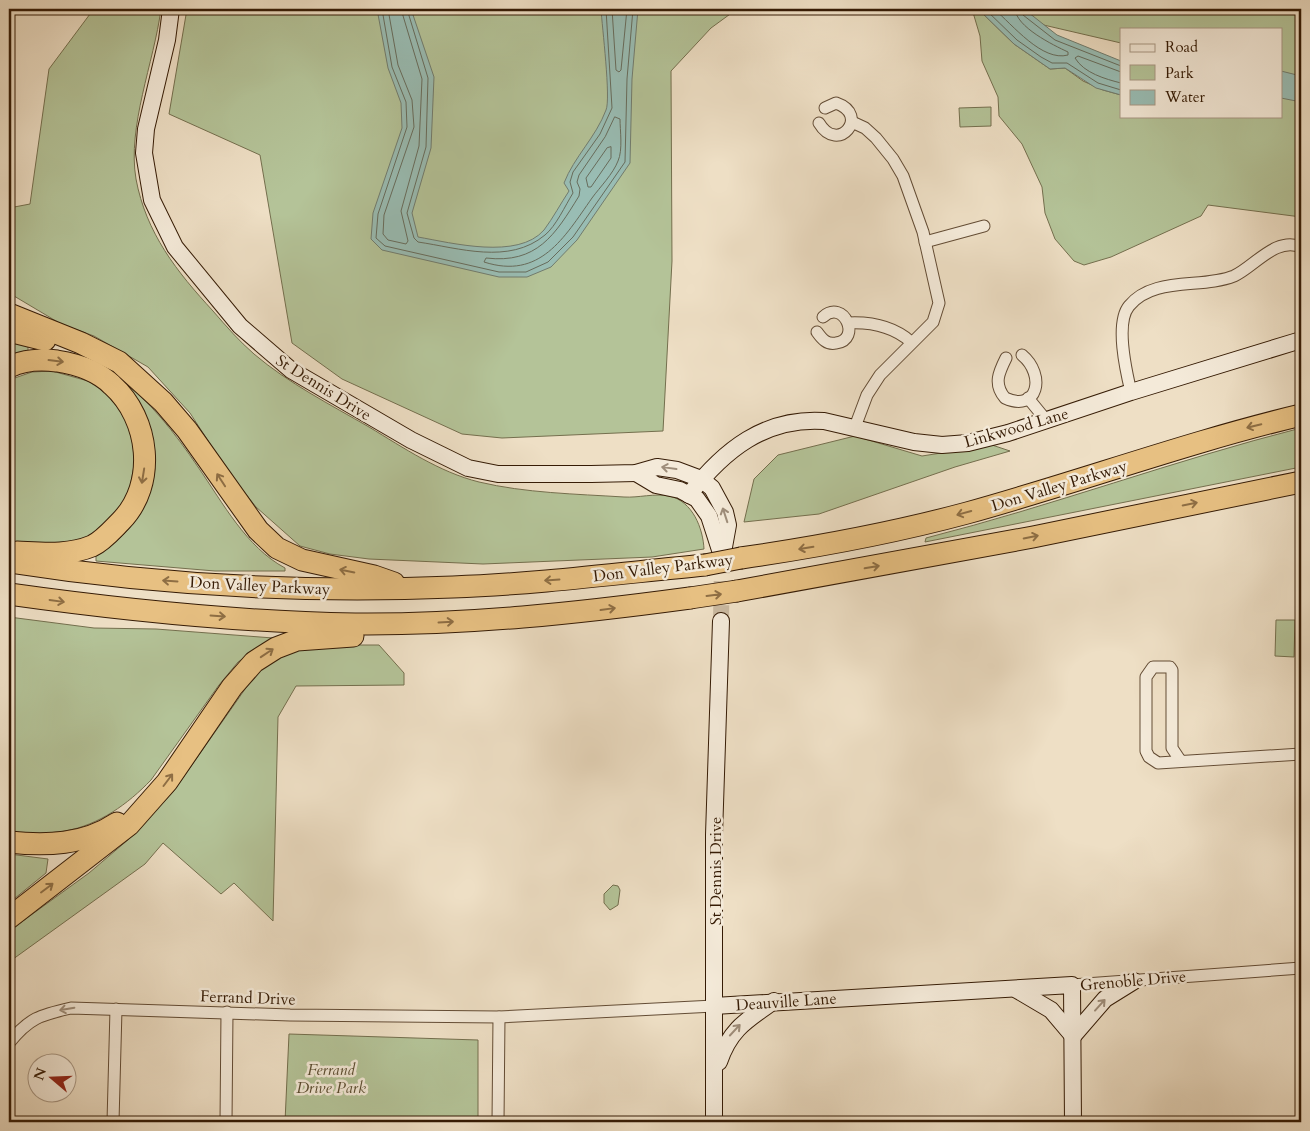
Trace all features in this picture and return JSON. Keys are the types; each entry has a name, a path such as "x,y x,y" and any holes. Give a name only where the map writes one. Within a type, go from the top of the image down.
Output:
{"highway":[{"path":"10,328 82,343 119,362 163,402 187,430 258,530 277,548 302,560 374,576 411,588"},
{"path":"9,368 42,360 75,364 112,384 134,411 143,440 145,470 140,493 132,509 93,545 69,552 9,552"},
{"name":"Don Valley Parkway","path":"9,562 59,570 264,588 411,588 550,580 705,565 837,544 967,513 1243,429 1301,415"},
{"name":"Don Valley Parkway","path":"9,594 117,610 354,624 442,622 592,611 737,591 1034,537 1301,482"},
{"path":"9,918 129,825 152,800 232,687 254,662 276,648 297,640 358,636 397,623"},
{"path":"9,842 49,844 78,840 106,830 152,800"}],"street":[{"name":"St Dennis Drive","path":"171,9 167,40 146,129 144,153 152,200 166,234 175,247 240,326 292,370 411,440 468,468 498,474 636,473 657,467 677,470 701,479 719,500 728,525 722,558 709,516 697,499 680,490 656,486 636,473"},
{"path":"819,123 823,130 831,135 840,135 848,131 852,122 851,113 845,106 836,104 825,108"},
{"path":"852,122 874,136 894,159 910,192 936,283 939,303 933,322 880,375 867,395 855,427"},
{"path":"925,242 984,226"},
{"path":"1131,392 1124,354 1122,317 1129,306 1143,293 1170,286 1198,284 1234,275 1277,248 1294,244 1301,248"},
{"path":"817,332 825,341 832,344 840,343 850,331 846,317 839,312 831,312 823,317"},
{"path":"849,323 863,322 881,326 898,333 911,342"},
{"name":"Linkwood Lane","path":"689,495 701,479 723,457 744,440 776,426 810,420 855,427 909,442 948,445 995,436 1301,340"},
{"path":"1006,358 998,376 1000,392 1012,401 1028,398 1035,392 1037,382 1031,362 1022,355"},
{"path":"1028,398 1046,420"},
{"name":"St Dennis Drive","path":"714,1122 714,835 721,620"},
{"path":"1180,760 1172,748 1172,670 1170,667 1160,665 1153,667 1146,678 1146,751 1149,757 1158,763 1180,760 1301,754"},
{"name":"Grenoble Drive","path":"1073,1122 1072,985 1301,968"},
{"path":"1015,989 1052,1010 1073,1036 1105,999 1134,981"},
{"name":"Deauville Lane","path":"498,1017 1072,985"},
{"path":"715,1092 719,1064 728,1039 740,1025 775,1001"},
{"name":"Ferrand Drive","path":"9,1043 23,1025 43,1014 71,1008 386,1017 498,1017"},
{"path":"113,1122 116,1009"},
{"path":"226,1122 227,1012"},
{"path":"498,1017 498,1122"}],"green space":[{"path":"90,9 161,9 142,94 135,138 134,159 141,199 155,234 175,266 228,328 254,354 281,375 325,402 422,459 464,478 496,486 532,491 624,497 664,495 677,499 695,517 699,525 704,549 652,557 483,564 369,559 330,554 300,546 256,507 227,470 190,413 148,367 94,336 61,324 9,293 9,208 30,204 49,69 90,14"},
{"path":"187,9 737,9 711,28 671,71 672,261 663,431 502,438 462,434 342,379 292,343 260,155 169,114"},
{"path":"972,9 1301,9 1301,217 1208,205 1201,216 1111,257 1084,265 1074,261 1055,239 1045,213 1042,187 1022,144 999,116 998,97 982,61 980,36"},
{"path":"991,107 991,126 960,127 959,108"},
{"path":"9,341 28,343 28,356 9,362"},
{"path":"52,371 88,381 106,393 119,409 131,430 135,461 128,497 106,525 75,545 31,547 9,545 9,380 32,372"},
{"path":"117,376 151,407 171,430 247,536 271,559 285,568 285,571 215,571 96,561 96,554 118,539 134,522 148,490 153,465 154,446 150,428"},
{"path":"1301,428 1301,467 925,542 926,538 1020,512 1207,454"},
{"path":"855,436 922,456 992,445 1010,451 955,467 819,514 744,522 754,479 778,455"},
{"path":"9,617 94,628 156,629 273,638 238,662 219,685 151,780 123,805 101,819 78,828 52,833 10,834"},
{"path":"1276,620 1295,620 1294,657 1275,656"},
{"path":"379,645 404,673 404,685 296,686 278,717 273,921 234,883 221,894 163,843 145,864 9,962 9,931 89,873 129,839 173,792 257,672 278,657 303,648"},
{"path":"9,854 48,859 46,873 9,903"},
{"path":"613,885 618,886 620,890 618,905 610,910 604,903 604,894"},
{"name":"Ferrand Drive Park","path":"289,1034 478,1040 478,1122 285,1122"}],"water":[{"path":"377,9 411,9 434,77 431,148 412,213 418,237 466,245 502,247 518,245 533,239 544,230 569,191 564,183 573,164 602,120 607,103 607,78 601,9 638,9 632,79 630,163 577,240 551,267 527,277 499,277 382,250 371,239 373,213 402,128 401,103 388,68"},
{"path":"978,9 1024,9 1057,35 1120,61 1120,95 1096,88 1065,68 1050,69 1014,44"},
{"path":"1282,71 1301,76 1301,102 1282,98"}],"tunnel":[{"path":"721,621 722,558"}]}
